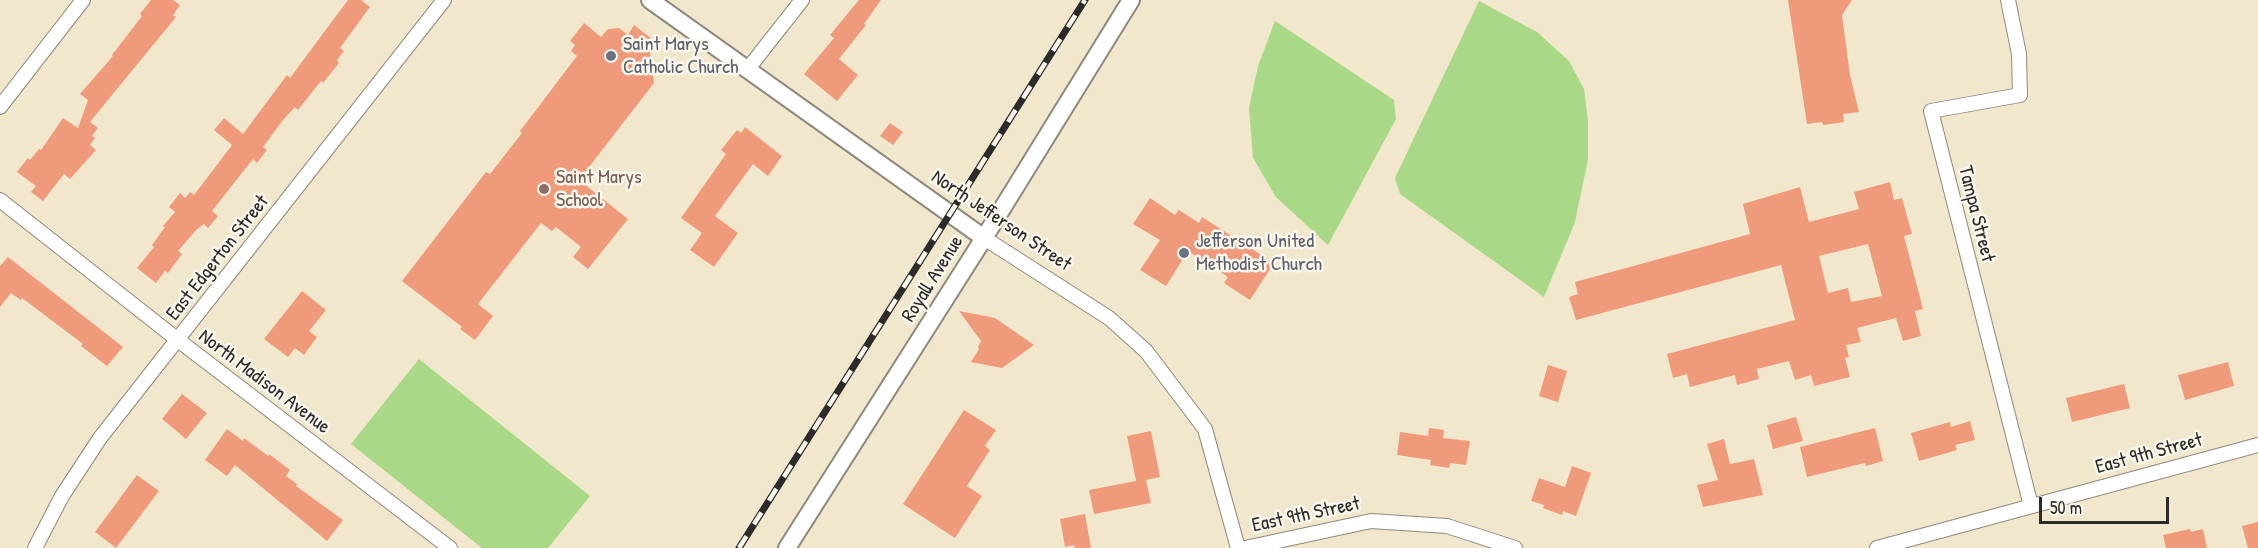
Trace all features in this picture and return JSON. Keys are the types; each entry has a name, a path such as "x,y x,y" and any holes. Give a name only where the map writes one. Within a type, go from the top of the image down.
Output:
{"street":[{"path":"0,106 82,0"},
{"name":"East Edgerton Street","path":"35,548 62,496 100,438 444,0"},
{"name":"North Jefferson Street","path":"650,0 984,238 1109,318 1146,351 1204,429 1238,548"},
{"path":"747,70 802,0"},
{"name":"Royall Avenue","path":"787,548 984,238 1131,0"},
{"name":"Tampa Street","path":"2008,0 2019,54 2020,95 1931,111 2031,506"},
{"name":"North Madison Avenue","path":"0,200 178,340 450,548"},
{"name":"East 9th Street","path":"1877,548 2258,445"},
{"name":"East 9th Street","path":"1245,548 1371,521 1447,526 1515,548"}],"green space":[{"path":"1479,1 1537,32 1569,61 1584,89 1588,122 1588,159 1575,222 1544,297 1400,194 1395,178"},
{"path":"1275,21 1394,100 1396,119 1328,245 1276,197 1253,158 1249,108 1258,66"},
{"path":"419,359 590,496 548,548 482,548 351,444"}],"building":[{"path":"151,0 173,0 180,5 173,15 176,17 90,122 98,128 92,136 95,138 90,145 96,150 70,179 64,174 43,201 31,192 36,186 17,172 28,158 30,160 39,149 41,150 63,118 78,128 88,100 80,94 113,56"},
{"path":"348,0 361,0 370,7 340,48 344,51 337,60 339,63 298,110 295,107 283,120 263,147 267,150 257,163 253,159 212,211 218,216 208,228 204,224 197,229 178,251 182,254 168,273 165,271 156,283 137,268 154,247 152,245 165,227 163,226 175,212 169,207 180,193 185,198 190,192 194,195 232,145 214,130 224,118 243,134 287,75 290,78"},
{"path":"859,0 881,0 864,24 866,25 839,59 858,75 837,101 804,74 834,38 830,35"},
{"path":"1788,0 1852,0 1842,15 1850,75 1859,112 1843,114 1844,122 1823,125 1822,122 1807,124"},
{"path":"584,23 601,37 608,29 619,28 628,35 634,25 652,39 649,43 654,83 579,180 628,219 588,269 573,257 581,247 556,227 552,231 541,223 478,304 493,316 475,340 460,329 462,327 402,281 486,172 490,174 522,133 520,131 577,56 571,51 575,45 570,41"},
{"path":"890,123 903,132 893,145 880,136"},
{"path":"745,127 782,156 768,176 753,164 715,216 738,233 714,267 690,250 702,233 681,218 726,154 721,150 737,130 741,133"},
{"path":"1890,182 1894,200 1902,198 1912,234 1904,236 1923,309 1915,311 1921,336 1903,341 1896,318 1857,328 1861,342 1846,345 1849,357 1845,358 1850,377 1814,386 1811,375 1795,380 1789,361 1757,369 1759,379 1737,385 1735,375 1690,387 1687,374 1673,378 1667,354 1795,320 1781,265 1576,320 1569,297 1578,294 1575,282 1750,234 1743,204 1800,187 1809,222 1859,209 1854,192","holes":["1868,244 1882,296 1851,302 1848,288 1828,293 1819,256"]},
{"path":"1150,198 1175,215 1179,210 1199,223 1202,217 1274,263 1250,300 1224,283 1228,277 1188,251 1166,286 1140,270 1160,240 1133,224"},
{"path":"8,257 123,347 107,366 81,346 83,344 22,298 21,300 11,293 0,307 0,266"},
{"path":"302,291 326,310 309,331 317,337 304,355 295,348 288,357 264,339"},
{"path":"959,311 995,318 1034,345 1002,368 971,362 981,341"},
{"path":"2228,362 2234,386 2185,400 2178,375"},
{"path":"1548,365 1567,371 1558,402 1539,396"},
{"path":"2124,384 2130,408 2072,422 2066,398"},
{"path":"182,394 207,413 186,439 162,419"},
{"path":"964,410 996,430 985,446 990,450 967,486 982,496 955,538 903,504"},
{"path":"1796,417 1803,441 1773,449 1767,425"},
{"path":"1970,421 1975,440 1955,445 1957,450 1919,461 1911,433 1950,422 1951,427"},
{"path":"1429,428 1444,430 1443,438 1470,441 1466,465 1450,463 1449,468 1430,465 1431,460 1397,455 1400,432 1428,436"},
{"path":"1875,428 1883,461 1807,477 1800,447"},
{"path":"227,429 243,441 244,438 268,456 269,454 290,470 286,476 297,484 296,486 343,520 327,541 235,465 227,476 205,460"},
{"path":"1151,431 1160,477 1146,480 1151,503 1094,514 1089,490 1136,481 1127,436"},
{"path":"1724,439 1730,464 1754,459 1763,495 1703,507 1697,485 1718,480 1707,444"},
{"path":"1572,466 1591,473 1576,516 1563,511 1562,515 1531,501 1539,478 1565,487"},
{"path":"137,475 159,491 116,548 95,532"},
{"path":"1085,514 1091,548 1075,548 1074,545 1065,547 1060,519"},
{"path":"2258,522 2258,548 2248,548 2242,526"},
{"path":"2190,529 2191,532 2203,529 2207,548 2166,548 2163,535"}],"railway":[{"path":"739,548 1085,0"}],"place":[{"name":"Saint Marys Catholic Church","path":"611,56"},
{"name":"Saint Marys School","path":"544,189"},
{"name":"Jefferson United Methodist Church","path":"1184,253"}]}
